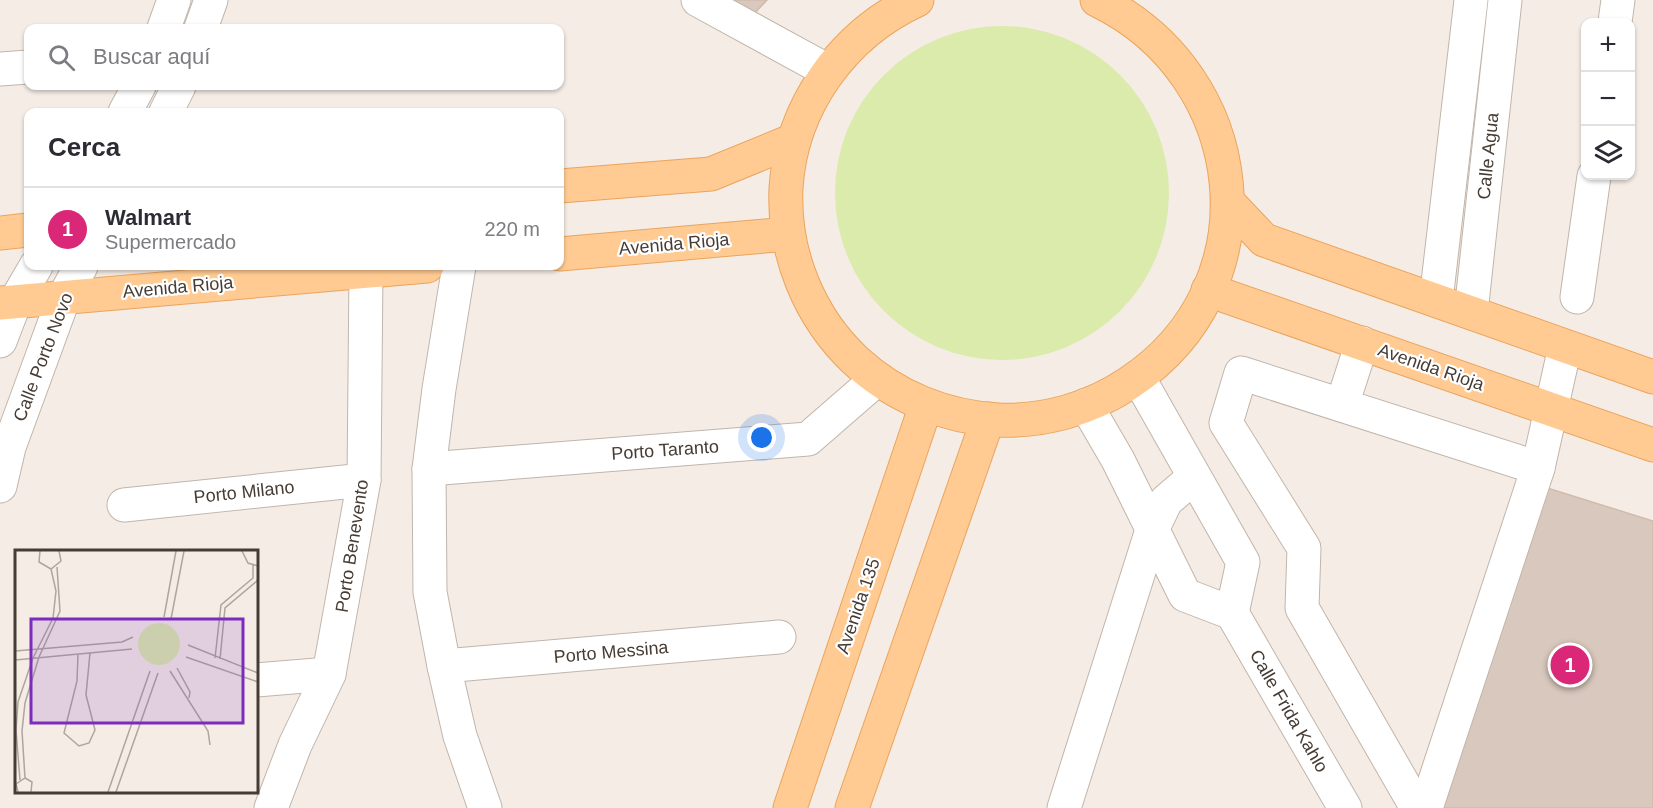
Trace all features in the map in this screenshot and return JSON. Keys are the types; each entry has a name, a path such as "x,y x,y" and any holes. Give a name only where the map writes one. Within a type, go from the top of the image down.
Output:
{"main road":[{"path":"902,3 867,31 840,57 828,71 810,100 794,140 786,187 788,234 797,268 818,315 839,343 877,379 892,389 926,405 956,414 1008,420 1048,416 1086,405 1104,398 1138,377 1166,353 1190,323 1208,290 1222,247 1228,202 1225,166 1216,130 1201,97 1170,52 1128,17 1097,0"},
{"path":"564,186 711,174 794,140"},
{"path":"1228,202 1264,240 1653,377"},
{"path":"0,233 24,230"},
{"name":"Avenida Rioja","path":"564,254 788,234"},
{"name":"Avenida Rioja","path":"7,303 378,270"},
{"name":"Avenida Rioja","path":"1208,290 1653,445"},
{"name":"Avenida 135","path":"790,808 926,405"},
{"path":"852,808 988,419"}],"street":[{"path":"165,24 174,0"},
{"path":"202,24 211,0"},
{"path":"698,0 828,71"},
{"name":"Calle Agua","path":"1436,300 1471,0"},
{"name":"Calle Agua","path":"1471,312 1505,0"},
{"path":"1616,18 1618,0"},
{"path":"0,69 24,67"},
{"path":"127,108 137,90"},
{"path":"168,108 176,90"},
{"path":"1577,297 1593,180"},
{"path":"0,341 7,303 33,270"},
{"name":"Calle Porto Novo","path":"0,486 9,447 64,297 79,270"},
{"path":"458,270 429,469 430,592 460,736 485,808"},
{"name":"Porto Benevento","path":"271,808 295,745 329,674 364,480 366,271"},
{"path":"1342,405 1362,343"},
{"path":"1426,808 1538,468 1565,347"},
{"path":"1417,808 1302,608 1304,548 1226,423 1241,373 1538,468"},
{"path":"1086,405 1118,460 1185,596 1232,614 1243,562 1138,377"},
{"name":"Porto Taranto","path":"429,469 808,439 877,379"},
{"path":"1064,808 1152,530 1166,501 1194,477"},
{"name":"Porto Milano","path":"124,505 364,480"},
{"name":"Calle Frida Kahlo","path":"1232,614 1345,808"},
{"name":"Porto Messina","path":"444,666 779,637"},
{"path":"258,680 329,674"}],"green space":[{"path":"1002,26 1034,30 1066,39 1095,54 1120,75 1141,100 1156,129 1165,161 1169,193 1165,225 1156,257 1141,286 1120,311 1095,332 1066,347 1034,356 1002,360 970,356 938,347 909,332 884,311 863,286 848,257 839,225 835,193 839,161 848,129 863,100 884,75 909,54 938,39 970,30"}],"building":[{"path":"733,0 767,0 751,17"},
{"path":"1544,487 1653,521 1653,808 1439,808"}],"place":[{"name":"Walmart","path":"1570,665"}]}
